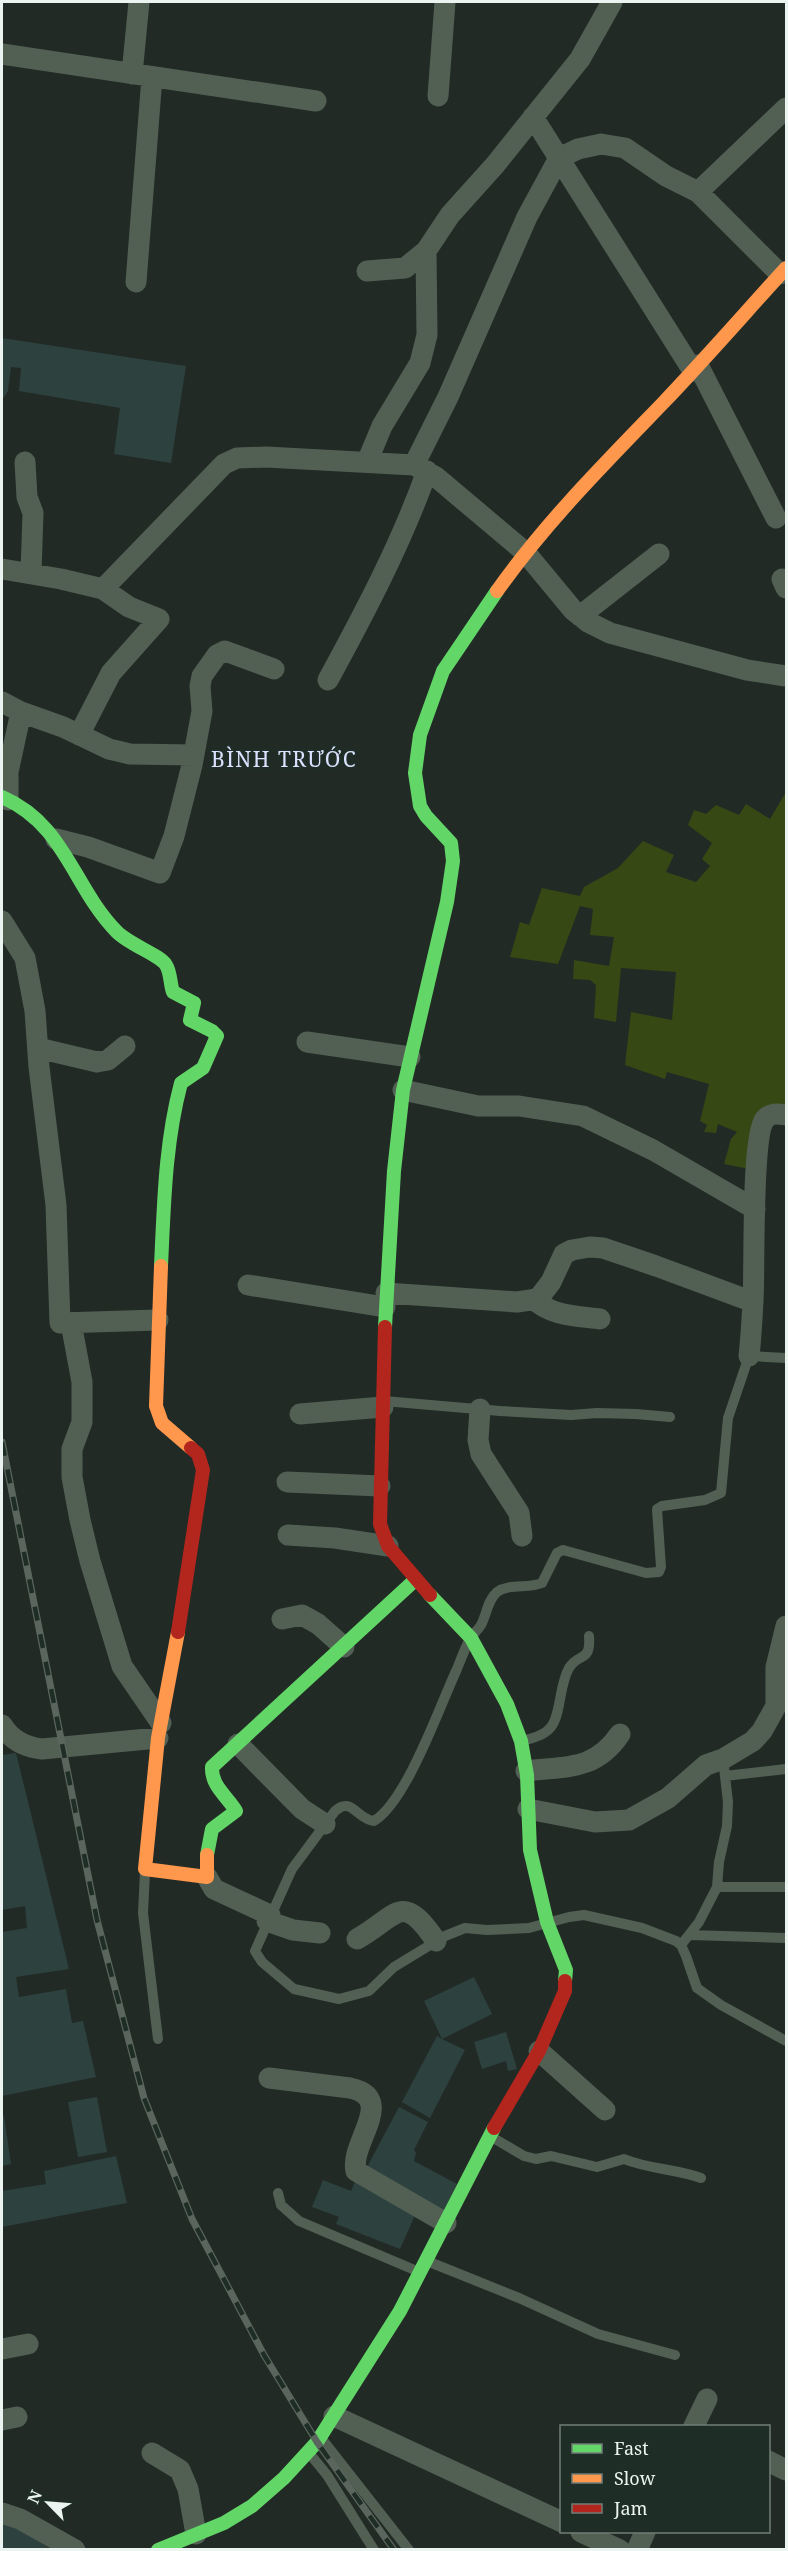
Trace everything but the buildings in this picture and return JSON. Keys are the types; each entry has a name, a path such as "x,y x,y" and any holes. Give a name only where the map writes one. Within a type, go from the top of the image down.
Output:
{"street":[{"path":"136,282 142,75 139,2"},
{"path":"438,96 445,2"},
{"path":"368,271 405,268 426,251 450,214 580,59 612,2"},
{"path":"2,54 316,101"},
{"path":"698,192 786,108"},
{"path":"533,117 696,368 776,518"},
{"path":"158,2550 224,2523 252,2506 279,2483 320,2436 380,2345 424,2267 489,2136 539,2051 560,2006 567,1980 562,1958 548,1922 530,1850 522,1741 507,1704 471,1638 415,1580 388,1546 380,1524 386,1300 394,1171 403,1090 447,902 453,861 451,843 420,806 415,773 420,735 443,671 491,598 525,552 571,499 696,368 783,271 698,192 666,176 625,148 601,144 578,149 559,158 526,217 448,397 421,468 409,520 360,621 328,680"},
{"path":"367,462 382,426 420,363 428,335 426,251"},
{"path":"103,590 224,464 237,458 266,457 367,462 421,468 525,552 580,616 610,633 747,670 786,676"},
{"path":"25,462 27,497 33,513 31,573"},
{"path":"580,616 659,554"},
{"path":"2,568 103,590 129,607 159,619 111,674 79,735"},
{"path":"56,839 88,847 160,873 174,836 194,755 202,711 202,676 225,651 274,669"},
{"path":"2,702 108,749 120,752 194,755"},
{"path":"21,712 5,798 31,812 56,839 80,884 106,921 125,940 161,960 168,971 173,992 194,1003 190,1020 217,1036 203,1068 181,1083 171,1120 165,1171 155,1397 158,1415 165,1427 193,1447 203,1470 171,1675 159,1730 145,1869 207,1877"},
{"path":"2,921 25,958 35,1011 55,1194 60,1323 158,1320"},
{"path":"307,1042 410,1057"},
{"path":"38,1048 97,1062 108,1060 125,1046"},
{"path":"403,1090 478,1106 519,1106 583,1116 653,1150 755,1209"},
{"path":"749,1356 753,1302 756,1172 763,1123 772,1114 786,1115"},
{"path":"248,1285 386,1300 517,1302 534,1299 547,1288 564,1254 590,1247 603,1248 753,1302"},
{"path":"534,1299 540,1305 553,1311 600,1320"},
{"path":"70,1323 82,1382 82,1422 72,1449 72,1477 80,1520 90,1561 123,1666 159,1730"},
{"path":"300,1414 383,1404"},
{"path":"480,1409 478,1440 481,1454 519,1513 522,1536"},
{"path":"287,1482 380,1486"},
{"path":"288,1535 335,1538 388,1546"},
{"path":"320,1933 293,1930 214,1889 207,1877 209,1836 216,1823 235,1814 236,1810 215,1785 211,1775 212,1767 415,1580"},
{"path":"282,1619 302,1615 318,1624 344,1647"},
{"path":"528,1809 595,1822 629,1820 668,1798 706,1765 724,1768 753,1741 776,1706 776,1668 786,1626"},
{"path":"2,1725 12,1738 33,1748 42,1749 159,1730"},
{"path":"526,1771 583,1764 606,1752 620,1734"},
{"path":"238,1744 302,1809 325,1824"},
{"path":"357,1939 389,1916 403,1911 417,1916 436,1941"},
{"path":"539,2051 605,2110"},
{"path":"269,2078 350,2088 368,2095 372,2108 356,2158 356,2171 446,2223"},
{"path":"2,2349 28,2344"},
{"path":"695,2425 707,2398"},
{"path":"334,2416 560,2522"},
{"path":"152,2453 180,2470 188,2489 196,2534"},
{"path":"770,2463 786,2470"},
{"path":"2,2513 20,2519 75,2550"},
{"path":"583,2533 620,2550"},
{"path":"637,2550 645,2533"}],"lane":[{"path":"786,1358 749,1356 728,1418 721,1493 705,1500 662,1506 657,1509 661,1567 659,1572 646,1573 569,1551 559,1551 542,1583 531,1587 507,1588 497,1593 488,1605 482,1623 471,1638 409,1776 381,1817 374,1821 368,1820 350,1806 341,1805 292,1869 255,1951 257,1958 294,1989 339,1999 369,1991 394,1967 436,1941 465,1928 487,1930 529,1928 548,1922 584,1916 662,1934 681,1945 697,1988 721,2005 786,2041"},
{"path":"383,1404 571,1415 597,1413 670,1417"},
{"path":"522,1741 547,1732 554,1723 566,1677 573,1664 582,1659 590,1649 589,1636"},
{"path":"681,1945 690,1935 717,1887 719,1862 727,1826 728,1802 724,1768 786,1769"},
{"path":"145,1869 143,1913 158,2039"},
{"path":"717,1887 786,1887"},
{"path":"690,1935 786,1938"},
{"path":"489,2136 524,2156 536,2159 550,2156 597,2167 624,2159 635,2164 684,2172 701,2178"},
{"path":"278,2193 281,2205 299,2221 598,2334 675,2355"},
{"path":"320,2436 409,2550"},
{"path":"308,2452 327,2475 374,2550"}],"green space":[{"path":"786,792 786,1109 770,1107 749,1169 724,1164 731,1139 737,1132 718,1124 716,1133 704,1132 707,1125 700,1121 709,1084 667,1072 665,1079 625,1065 631,1012 672,1020 676,972 621,968 616,1022 594,1018 596,985 590,980 573,979 574,960 609,966 614,937 590,935 593,909 580,906 558,964 510,957 520,922 529,925 542,888 580,896 584,887 618,868 643,841 674,855 666,872 696,882 710,866 702,859 712,843 688,825 694,810 706,814 716,805 739,815 746,804 770,819"}],"railway":[{"path":"2,1442 97,1920 144,2098 192,2219 264,2355 317,2442 394,2550"}],"traffic: fast":[{"path":"385,1327 394,1171 403,1090 447,902 453,861 451,843 426,816 420,806 415,773 420,735 443,671 497,591"},
{"path":"2,797 41,823 55,840 102,914 123,937 163,961 169,971 173,992 194,1003 190,1020 217,1036 203,1068 181,1083 168,1151 161,1266"},
{"path":"207,1855 212,1829 236,1811 214,1780 212,1767 415,1580"},
{"path":"430,1595 471,1638 507,1704 521,1741 527,1775 530,1850 547,1922 566,1970 565,1981"},
{"path":"158,2550 224,2523 252,2506 284,2478 317,2442 400,2311 494,2128"}],"traffic: slow":[{"path":"497,591 535,541 577,494 786,268"},
{"path":"161,1266 156,1406 162,1423 191,1448"},
{"path":"178,1632 158,1738 145,1869 207,1877 207,1855"}],"traffic: jam":[{"path":"385,1327 380,1524 388,1546 430,1595"},
{"path":"178,1632 203,1470 198,1454 191,1448"},
{"path":"494,2128 539,2051 565,1991 565,1981"}],"district":[{"name":"BÌNH TRƯỚC","path":"284,759"}]}
